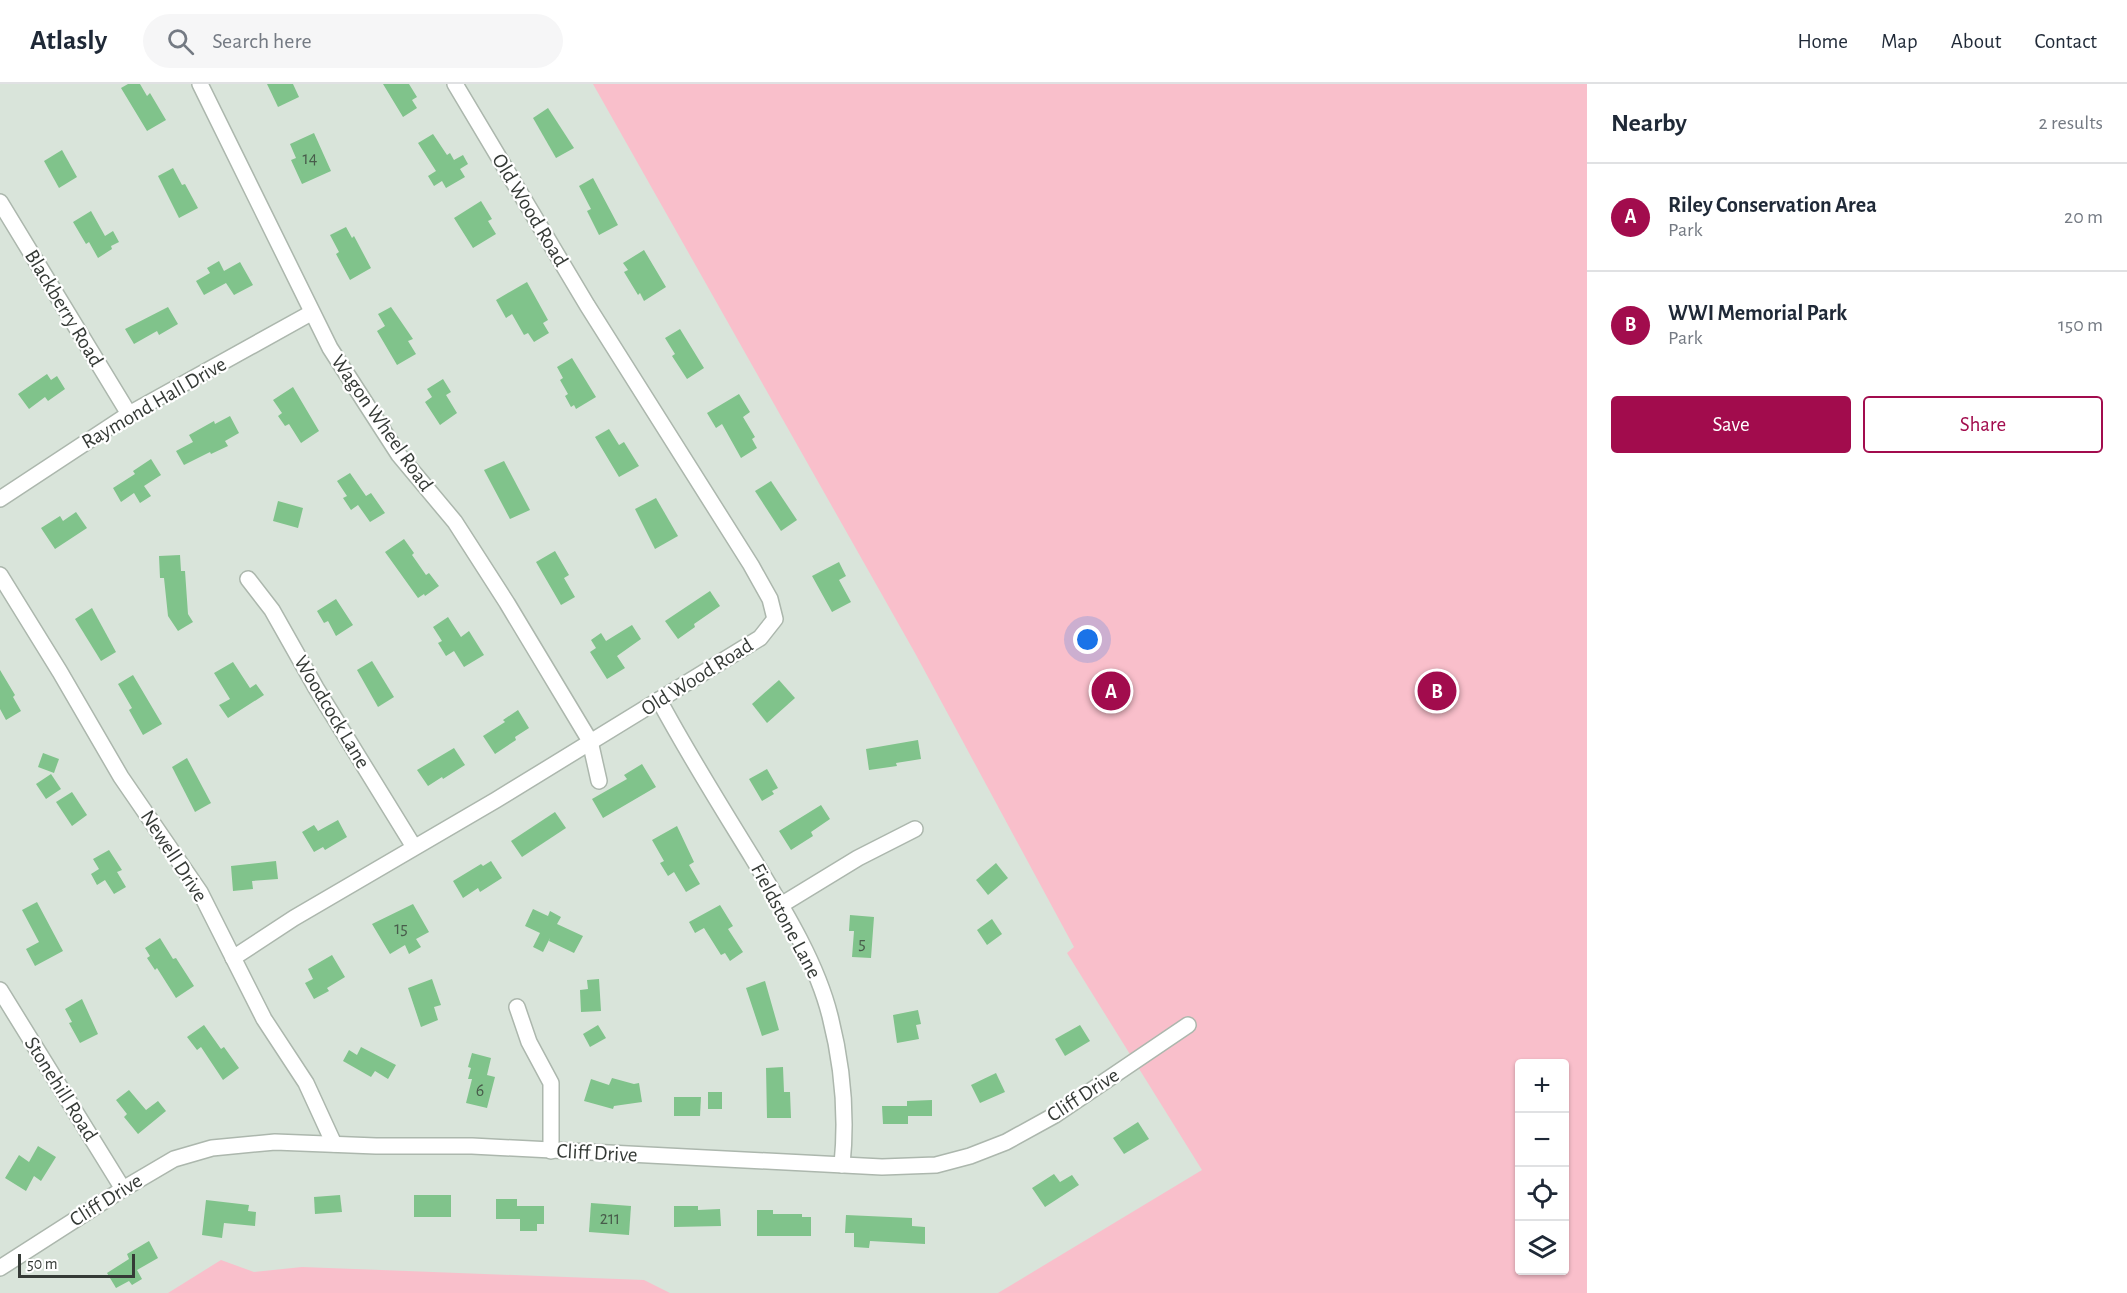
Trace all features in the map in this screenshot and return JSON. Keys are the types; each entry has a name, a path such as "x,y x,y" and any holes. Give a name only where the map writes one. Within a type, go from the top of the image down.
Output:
{"street":[{"name":"Wagon Wheel Road","path":"200,84 330,348 399,455 455,522 478,558 590,741 599,781"},
{"name":"Old Wood Road","path":"233,958 294,918 414,848 760,638 776,619 770,599 751,565 587,305 455,84"},
{"name":"Blackberry Road","path":"1,205 129,414"},
{"name":"Raymond Hall Drive","path":"0,499 129,414 311,313"},
{"name":"Newell Drive","path":"0,575 121,777 200,892 264,1019 306,1083 334,1144"},
{"name":"Woodcock Lane","path":"248,579 272,610 328,708 414,848"},
{"name":"Fieldstone Lane","path":"659,700 687,751 781,905 814,972 830,1015 841,1078 844,1142 842,1165"},
{"path":"781,905 858,858 915,829"},
{"name":"Stonehill Road","path":"0,990 123,1189"},
{"path":"517,1007 529,1042 551,1083 551,1151"},
{"name":"Cliff Drive","path":"0,1268 123,1189 174,1160 212,1148 275,1142 472,1146 882,1167 936,1165 970,1156 1006,1142 1055,1115 1188,1025"}],"shaded area":[{"path":"593,84 1587,84 1587,1293 998,1293 1202,1170 1067,953 1074,947 915,653"},
{"path":"221,1260 254,1272 302,1267 644,1280 670,1293 168,1293"}],"building":[{"path":"128,84 140,84 147,96 150,93 166,120 147,131 121,88"},
{"path":"267,84 293,84 299,97 278,107"},
{"path":"383,84 409,84 417,97 412,100 417,108 403,117"},
{"path":"548,108 574,148 556,158 533,118"},
{"path":"314,133 331,171 302,184 291,160 296,158 290,144"},
{"path":"433,134 447,155 450,153 454,160 463,155 468,164 460,169 465,177 446,188 442,181 434,186 428,176 436,171 418,143"},
{"path":"62,150 77,177 59,188 44,161"},
{"path":"173,168 198,208 179,218 158,176"},
{"path":"593,178 618,225 599,235 587,211 591,209 579,186"},
{"path":"481,201 492,219 488,221 496,234 473,248 454,218"},
{"path":"91,211 105,236 113,231 119,242 98,258 89,242 86,244 73,222"},
{"path":"346,227 352,238 354,236 371,268 350,280 336,254 339,252 330,235"},
{"path":"644,250 666,287 644,301 624,272 628,270 623,263"},
{"path":"219,261 224,271 240,262 253,285 234,295 226,283 204,295 196,281 210,273 207,268"},
{"path":"527,282 548,320 543,323 549,333 534,342 528,333 524,335 512,314 506,318 496,300"},
{"path":"168,307 178,324 159,335 157,331 134,344 125,329"},
{"path":"391,307 413,339 408,341 416,354 397,365 377,331 385,326 378,314"},
{"path":"680,329 704,368 687,379 672,356 675,354 665,338"},
{"path":"572,358 596,397 576,409 574,405 571,407 565,396 568,394 560,380 563,378 557,367"},
{"path":"47,374 51,380 57,376 65,389 48,401 45,397 29,409 18,394"},
{"path":"443,379 451,392 446,395 457,413 440,425 425,402 432,397 427,389"},
{"path":"293,387 319,431 301,443 289,424 285,426 278,416 282,413 273,400"},
{"path":"739,394 750,412 743,417 755,437 752,439 757,448 741,458 722,424 716,428 707,413"},
{"path":"230,416 239,433 225,441 228,446 184,465 176,451 193,442 189,435 214,421 215,424"},
{"path":"609,429 619,445 624,442 639,466 619,477 595,437"},
{"path":"151,459 161,475 144,486 151,496 140,503 134,493 121,502 113,488 135,474 133,471"},
{"path":"504,461 530,510 510,519 484,470"},
{"path":"350,473 366,496 371,493 385,513 370,522 358,505 351,510 343,498 347,496 337,481"},
{"path":"771,481 797,520 781,531 755,491"},
{"path":"656,498 678,536 655,549 635,509"},
{"path":"278,501 303,508 298,528 273,521"},
{"path":"76,512 87,528 55,549 41,528 60,516 63,521"},
{"path":"404,539 426,575 429,573 439,586 425,596 424,594 418,598 385,552"},
{"path":"555,551 569,575 564,578 575,597 561,605 536,562"},
{"path":"180,555 181,571 185,571 188,614 193,622 178,631 168,616 164,578 160,578 159,556"},
{"path":"839,562 846,576 839,580 851,602 832,612 812,576"},
{"path":"710,591 720,606 694,624 695,627 678,639 665,621"},
{"path":"336,599 353,625 336,636 328,621 324,623 317,611"},
{"path":"92,608 116,652 101,661 75,619"},
{"path":"448,617 461,637 469,631 484,655 464,667 454,651 446,656 438,643 442,641 433,627"},
{"path":"632,625 641,639 617,656 625,668 607,679 590,652 596,648 591,640 601,633 606,641"},
{"path":"372,661 394,697 378,707 357,670"},
{"path":"233,662 250,688 256,684 264,695 228,718 219,705 230,699 214,673"},
{"path":"0,670 15,695 13,697 21,711 6,720 0,709"},
{"path":"133,675 162,724 143,735 129,710 132,708 118,684"},
{"path":"779,680 795,698 767,723 752,704"},
{"path":"518,710 529,728 495,754 483,736 505,722 503,720"},
{"path":"918,740 921,759 896,763 897,766 869,770 866,749"},
{"path":"454,748 465,765 428,786 417,770"},
{"path":"43,753 59,759 54,773 38,767"},
{"path":"187,758 211,803 195,812 172,767"},
{"path":"642,764 656,787 603,818 592,799 627,779 624,775"},
{"path":"767,769 778,788 772,791 774,794 762,801 749,779"},
{"path":"51,774 61,789 46,799 36,784"},
{"path":"72,792 87,815 72,826 56,802"},
{"path":"821,805 830,819 811,832 813,836 791,850 779,831"},
{"path":"555,812 566,828 522,857 511,841"},
{"path":"338,820 347,837 325,850 323,847 314,852 302,832 314,825 318,831"},
{"path":"677,826 694,862 689,865 700,884 686,892 674,872 668,876 660,863 664,861 652,840"},
{"path":"109,850 122,870 117,872 126,887 114,894 105,880 97,885 91,874 99,869 93,859"},
{"path":"276,861 278,879 252,881 253,889 233,891 231,866"},
{"path":"491,861 502,878 480,892 478,888 463,898 453,881 481,864 483,866"},
{"path":"996,863 1008,878 988,895 976,880"},
{"path":"37,902 63,951 35,966 26,949 39,942 22,910"},
{"path":"413,904 429,932 416,939 421,947 409,954 405,945 390,954 372,924"},
{"path":"720,905 733,926 728,929 743,952 730,961 725,953 721,955 704,928 695,933 689,922"},
{"path":"533,909 548,916 550,911 561,917 557,924 583,936 574,953 549,941 550,938 543,952 533,947 540,933 525,926"},
{"path":"850,915 874,917 871,958 852,957 854,931 849,931"},
{"path":"992,919 1002,934 987,945 977,930"},
{"path":"160,938 194,986 176,998 157,968 155,970 147,958 150,956 145,948"},
{"path":"332,955 345,977 327,988 329,991 314,999 305,983 313,979 308,969"},
{"path":"432,979 441,1005 434,1007 438,1020 421,1027 408,988"},
{"path":"599,979 601,1011 581,1012 580,990 588,989 587,980"},
{"path":"765,981 779,1030 762,1036 746,988"},
{"path":"82,999 98,1034 80,1043 69,1023 72,1022 65,1009"},
{"path":"918,1010 921,1024 916,1025 919,1039 897,1043 893,1015"},
{"path":"204,1025 221,1049 224,1047 239,1068 223,1080 201,1047 197,1050 187,1037"},
{"path":"598,1025 606,1038 590,1047 583,1034"},
{"path":"1080,1025 1090,1041 1065,1056 1055,1039"},
{"path":"361,1047 396,1065 388,1079 375,1071 371,1077 343,1061 349,1050 357,1055"},
{"path":"472,1053 491,1058 487,1075 495,1077 487,1108 466,1103 472,1079 468,1079 471,1068 468,1067"},
{"path":"783,1067 784,1092 790,1092 791,1118 767,1118 766,1068"},
{"path":"996,1073 1005,1092 980,1103 971,1085"},
{"path":"612,1078 634,1084 639,1083 642,1102 614,1106 613,1109 584,1101 591,1079 609,1085"},
{"path":"129,1090 146,1110 158,1101 166,1111 138,1134 124,1117 127,1114 116,1100"},
{"path":"708,1092 722,1092 722,1109 708,1109"},
{"path":"674,1097 701,1097 700,1116 674,1116"},
{"path":"932,1100 932,1116 908,1116 908,1124 883,1124 882,1106 907,1106 907,1101"},
{"path":"1138,1122 1149,1139 1124,1154 1113,1138"},
{"path":"38,1146 56,1157 41,1181 34,1176 26,1191 5,1178 19,1155 29,1162"},
{"path":"1054,1174 1060,1182 1072,1175 1079,1185 1045,1207 1032,1188"},
{"path":"340,1195 342,1212 315,1214 314,1197"},
{"path":"414,1195 451,1195 451,1217 414,1217"},
{"path":"496,1199 517,1199 517,1206 544,1206 544,1224 537,1224 537,1231 520,1231 520,1219 496,1219"},
{"path":"206,1200 249,1205 248,1211 256,1212 255,1226 224,1223 222,1238 202,1235"},
{"path":"591,1203 631,1206 629,1235 589,1232"},
{"path":"674,1206 698,1206 698,1210 720,1209 721,1226 674,1227"},
{"path":"757,1210 773,1210 773,1214 802,1214 802,1217 811,1217 811,1236 757,1236"},
{"path":"846,1215 912,1218 912,1226 925,1227 925,1244 870,1241 869,1248 854,1247 854,1233 845,1233"},
{"path":"149,1241 158,1258 137,1270 142,1279 132,1285 129,1281 116,1288 107,1273 129,1259 127,1254"}],"place":[{"name":"Riley Conservation Area","path":"1111,691"},
{"name":"WWI Memorial Park","path":"1437,691"}]}
